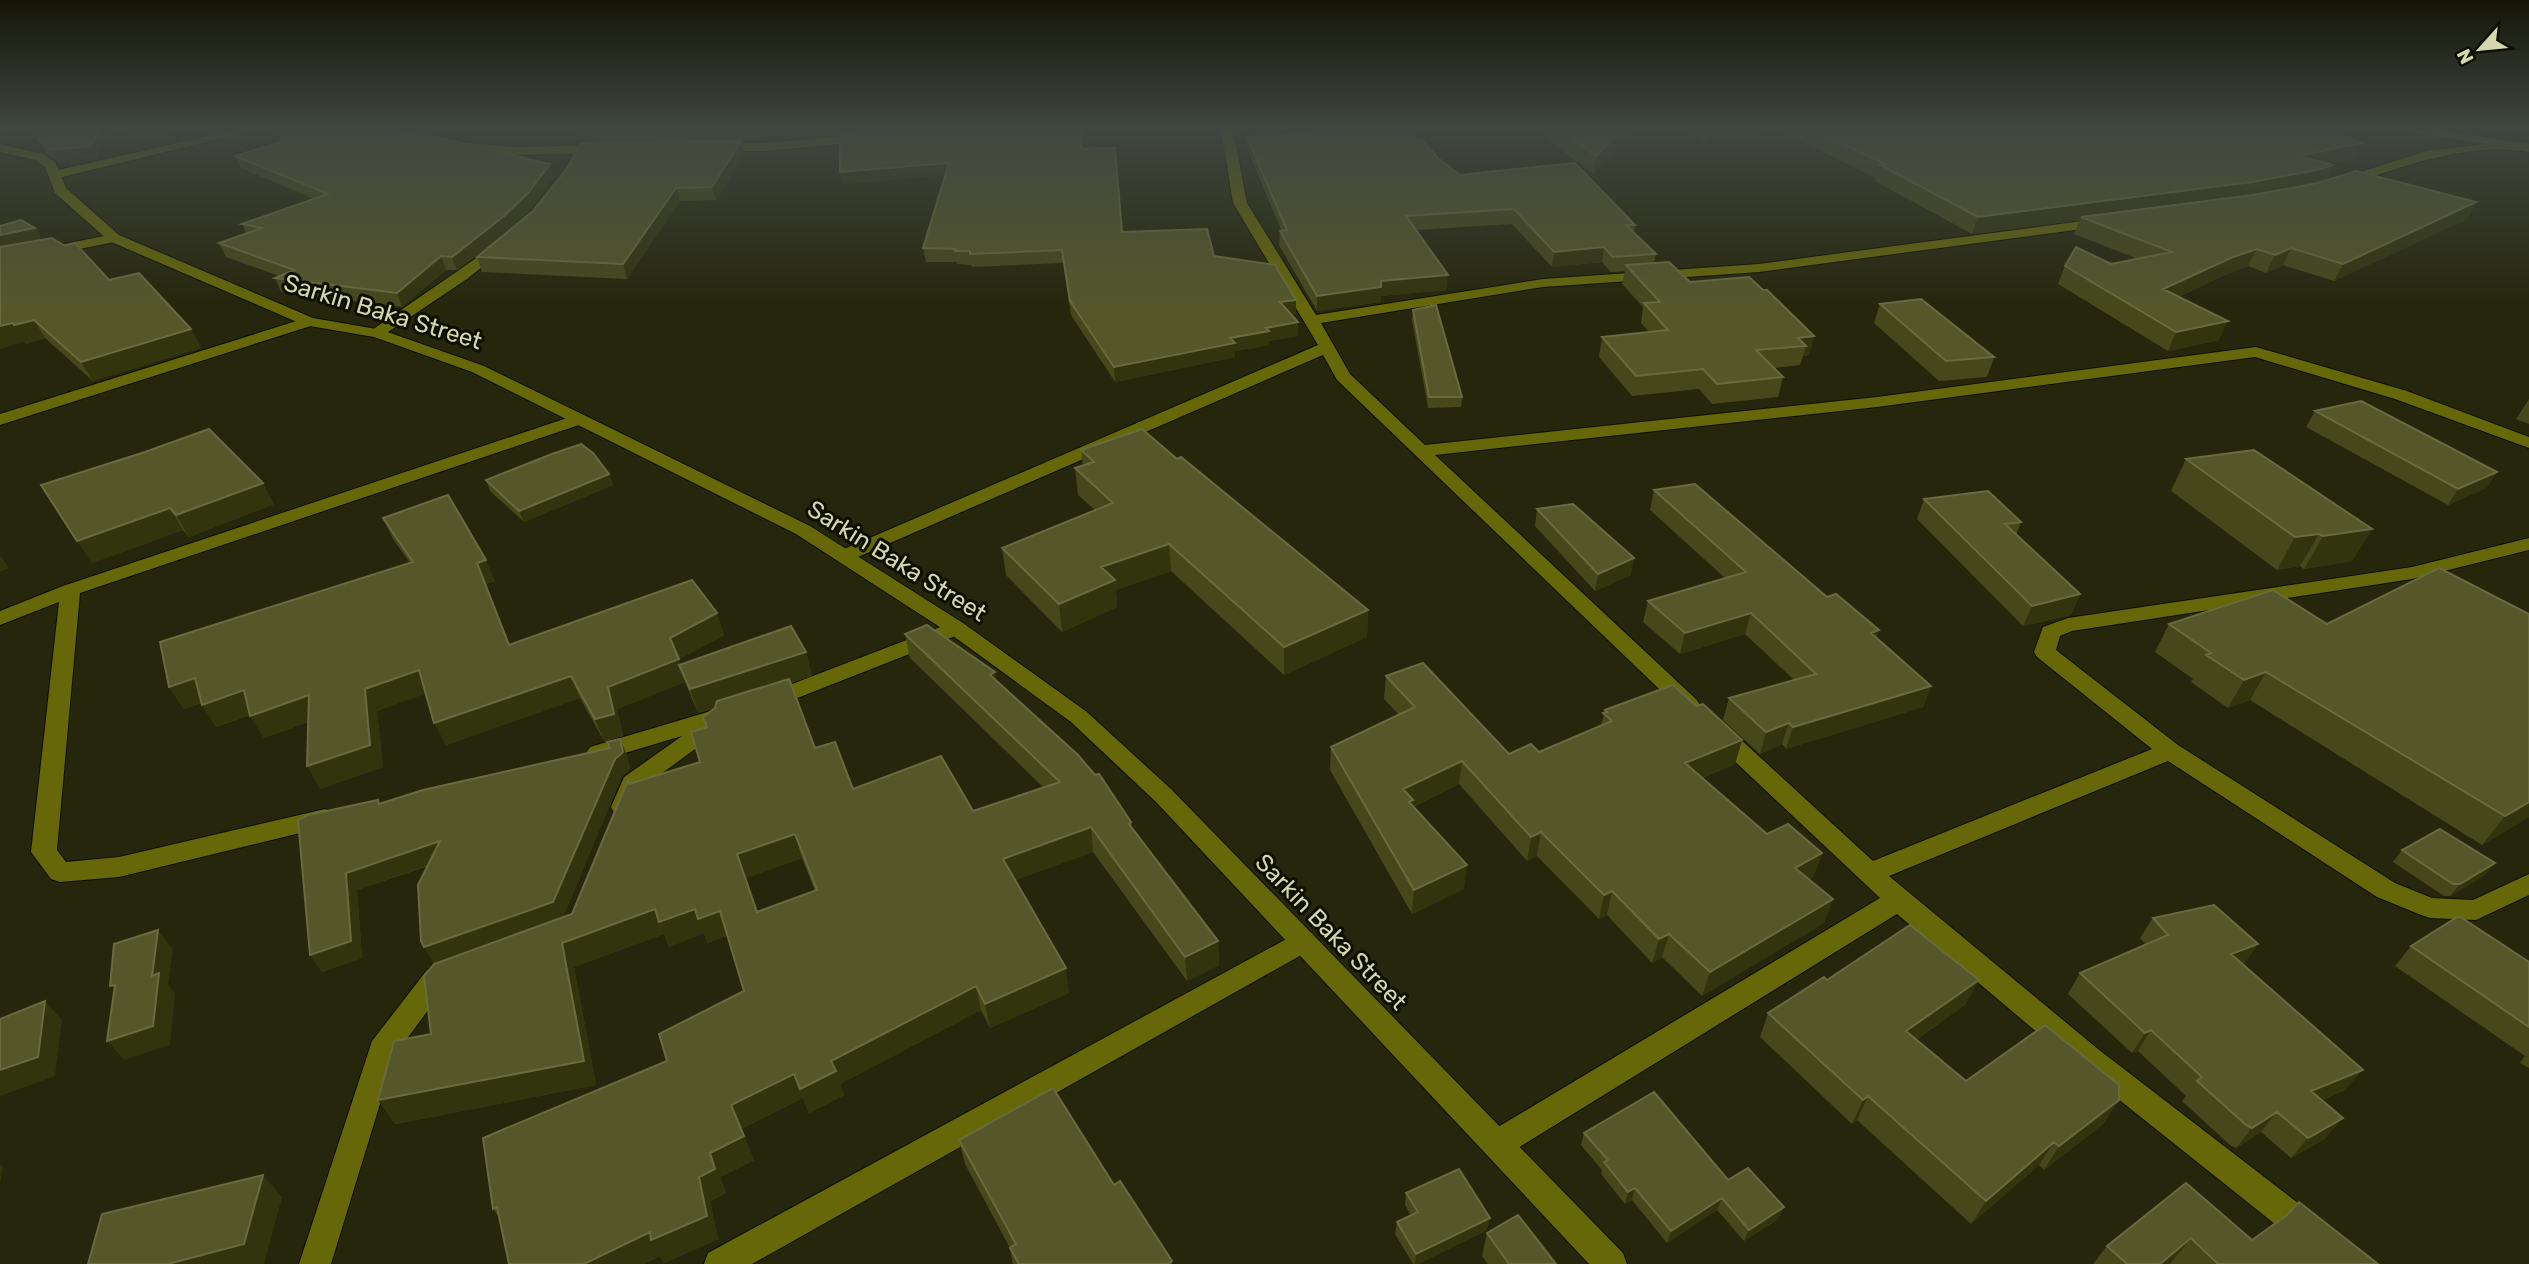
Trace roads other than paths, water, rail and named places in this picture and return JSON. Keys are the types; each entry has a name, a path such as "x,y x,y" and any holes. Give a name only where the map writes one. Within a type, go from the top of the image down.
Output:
{"street":[{"name":"Sarkin Baka Street","path":"59,188 114,238 309,322 377,333 478,369 803,530 956,628 1079,717 1164,796 1499,1143 1611,1264"},
{"path":"1237,188 1240,203 1312,320 1343,377 1868,874 2088,1058 2351,1264"},
{"path":"1312,320 1417,301 1543,283 1759,268 2123,220"},
{"path":"377,333 462,276 510,237"},
{"path":"0,261 114,238"},
{"path":"0,420 309,322"},
{"path":"844,556 1327,347"},
{"path":"1421,451 1877,402 2256,352 2401,395 2529,443"},
{"path":"0,619 70,590 579,419"},
{"path":"2529,544 2412,573 2068,625 2050,632 2045,652 2170,751 2386,890 2430,908 2476,910 2529,884"},
{"path":"70,590 44,852 60,872 119,867 350,812"},
{"path":"581,757 622,747 796,693 956,628"},
{"path":"613,832 632,783 729,714"},
{"path":"1868,874 2170,751"},
{"path":"1499,1143 1898,900"},
{"path":"720,1264 1303,941"},
{"path":"315,1264 382,1050 437,978 472,966"}]}
